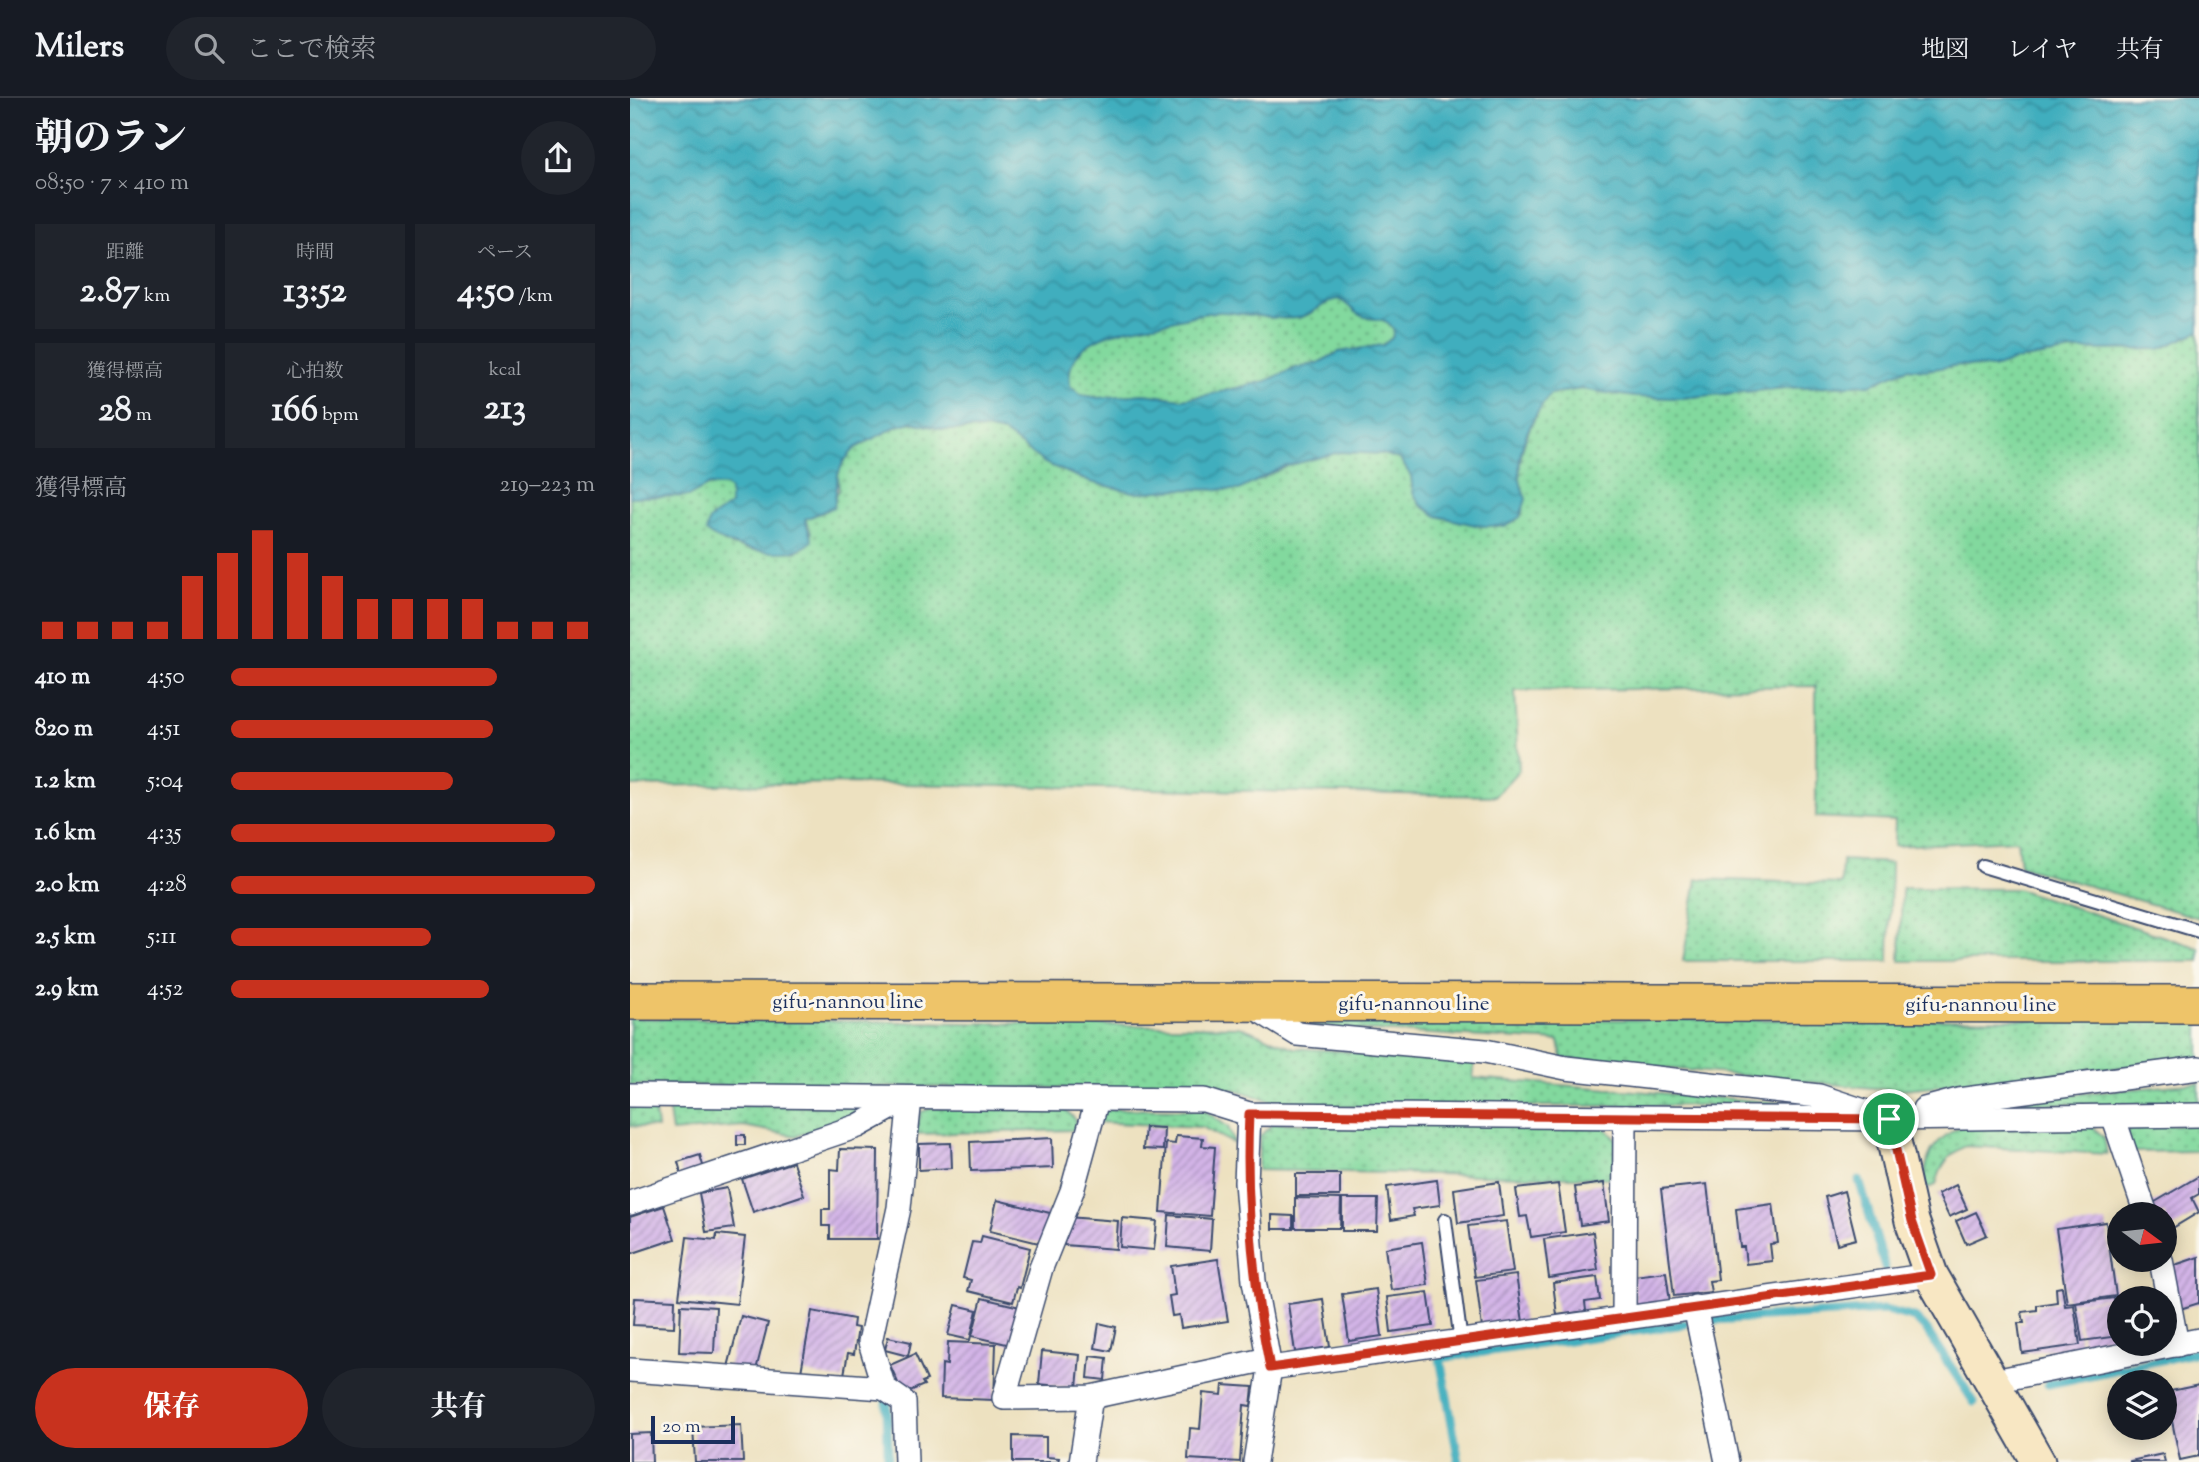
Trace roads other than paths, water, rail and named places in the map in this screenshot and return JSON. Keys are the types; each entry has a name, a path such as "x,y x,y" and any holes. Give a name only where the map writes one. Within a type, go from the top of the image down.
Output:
{"main road":[{"name":"gifu-nannou line","path":"630,1001 2199,1004"}],"street":[{"path":"1246,1002 1297,1034 1485,1051 1566,1068 1819,1096 1889,1119 1958,1100 2199,1068"},
{"path":"630,1095 1204,1100 1249,1114 1889,1119 2199,1115"},
{"path":"630,1203 858,1126 910,1098"},
{"path":"884,1388 870,1342 899,1208 910,1098"},
{"path":"1097,1100 1072,1191 1041,1268 1004,1398 1091,1397 1269,1364 1461,1342 1931,1275"},
{"path":"1249,1114 1246,1182 1254,1281 1269,1364 1255,1462"},
{"path":"2113,1116 2142,1202"},
{"path":"1624,1317 1625,1118"},
{"path":"1889,1119 1912,1221 1931,1275 2038,1462"},
{"path":"1994,1381 2188,1342 2165,1272"},
{"path":"1695,1307 1727,1462"},
{"path":"630,1370 884,1388 904,1402 906,1462"},
{"path":"1081,1462 1091,1397"}],"lane":[{"path":"1983,866 2199,931"},
{"path":"1445,1220 1461,1342"}],"water":[{"path":"630,98 2199,98 2199,331 2160,349 2079,350 2016,360 1993,368 1960,365 1926,370 1908,368 1871,384 1785,388 1681,398 1635,397 1581,389 1550,394 1534,418 1523,444 1519,472 1526,499 1520,517 1506,526 1480,526 1437,516 1421,505 1413,493 1411,476 1400,459 1383,454 1340,452 1283,467 1239,490 1178,489 1138,493 1090,482 1045,463 1004,433 985,429 945,430 912,422 897,426 855,448 843,462 838,475 834,507 805,519 812,541 803,548 776,552 760,551 729,543 706,532 709,520 730,505 730,490 726,486 709,485 689,496 630,497","holes":["1339,299 1363,317 1387,322 1394,331 1392,338 1383,345 1339,352 1318,363 1296,368 1266,381 1182,399 1144,394 1099,398 1082,395 1070,386 1070,368 1077,354 1090,343 1123,330 1210,312 1296,318"]}],"waterway":[{"path":"1859,1180 1885,1267"},
{"path":"1713,1320 1885,1310 1915,1318 1925,1328 1974,1402"},
{"path":"1459,1462 1440,1358 1685,1324"},
{"path":"2048,1384 2193,1353"},
{"path":"887,1400 888,1462"}]}
